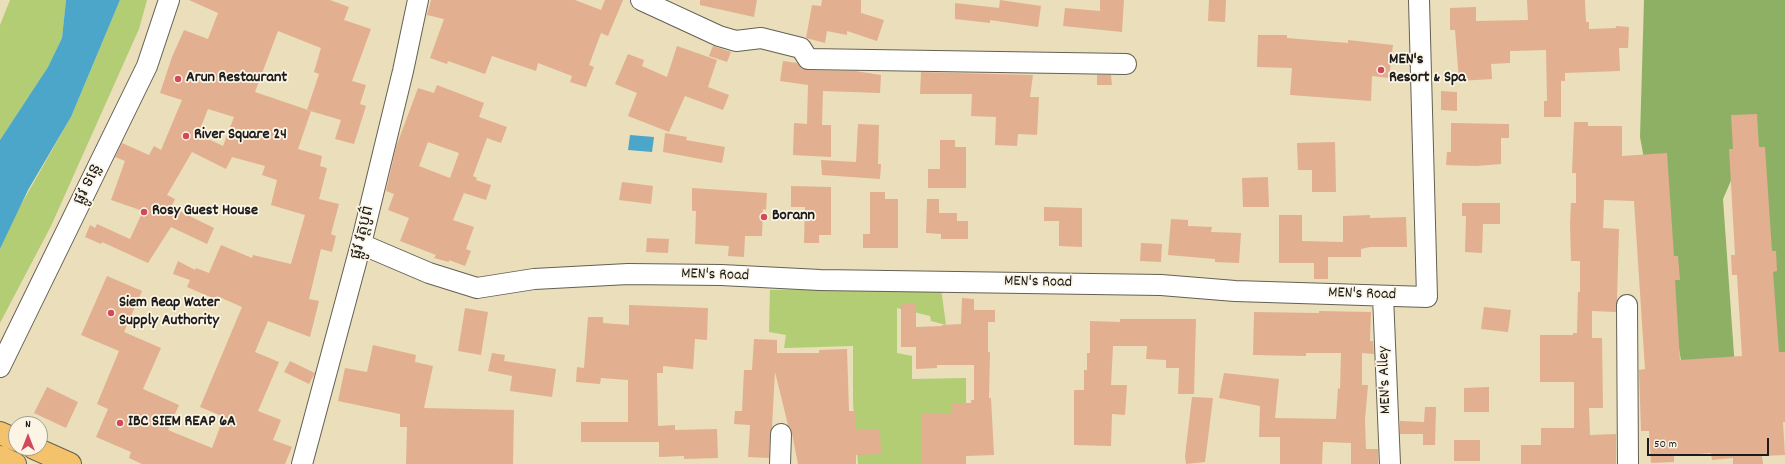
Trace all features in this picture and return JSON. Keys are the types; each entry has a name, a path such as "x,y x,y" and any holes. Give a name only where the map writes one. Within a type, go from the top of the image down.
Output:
{"main road":[{"path":"48,454 70,464"},
{"path":"0,458 15,464"}],"street":[{"name":"ផ្លូវ ទន្លេ","path":"0,367 147,66 169,0"},
{"name":"ផ្លូវ វត្តបូព៌","path":"302,464 361,244 403,71 418,0"},
{"path":"641,0 719,36 736,41 761,38 801,48 808,59 1126,64"},
{"name":"MEN's Road","path":"361,244 429,273 477,288 534,279 628,274 721,275 820,280 1162,285 1235,291 1427,297 1419,0"},
{"name":"MEN's Alley","path":"1383,296 1390,464"},
{"path":"1627,305 1628,464"},
{"path":"780,464 781,434"}],"green space":[{"path":"10,0 66,0 62,38 48,67 0,140 0,25"},
{"path":"120,0 147,0 139,29 51,226 0,323 0,249 18,210 71,117"},
{"path":"1644,0 1785,0 1785,410 1750,137 1723,199 1736,383 1685,382 1640,137"},
{"path":"941,288 946,325 931,321 930,316 897,308 897,353 912,356 912,379 966,378 966,464 858,464 853,403 853,346 784,348 786,335 769,332 770,290"}],"water":[{"path":"66,0 120,0 71,117 28,190 0,249 0,140 48,67 62,38"},
{"path":"630,135 654,137 652,152 628,150"}],"building":[{"path":"189,0 330,0 349,7 344,20 371,29 352,81 366,85 360,104 366,106 354,144 335,139 341,120 311,111 298,149 322,156 320,166 327,168 319,199 339,204 331,234 336,236 332,252 321,249 309,299 319,301 310,337 268,321 255,352 279,362 258,411 281,420 273,440 292,447 285,464 142,464 129,458 131,452 96,437 108,409 97,404 119,351 81,335 107,276 142,291 124,332 161,348 143,389 179,405 168,430 212,448 224,417 200,407 242,307 217,296 215,299 187,287 190,280 173,274 178,261 195,270 196,268 209,273 221,245 252,258 253,255 291,264 305,215 271,205 277,180 262,175 265,166 232,157 226,169 192,152 167,195 175,199 171,207 214,228 207,244 171,227 148,263 102,242 101,244 85,237 90,225 95,228 97,224 130,239 143,211 111,200 125,161 115,157 122,143 149,155 154,146 161,150 182,100 160,93 172,57 184,30 208,39 218,13","holes":["278,31 321,48 314,72 319,74 307,110 255,92","208,109 234,117 223,146 198,134"]},
{"path":"431,0 575,0 601,10 605,0 623,0 608,36 601,33 589,65 594,67 586,87 570,82 572,76 538,63 536,71 492,56 485,74 448,61 447,64 430,58 444,19 427,15"},
{"path":"700,0 757,0 754,17 700,5"},
{"path":"822,0 861,0 861,13 884,20 877,41 847,31 847,35 827,31 825,43 806,38 812,5 821,6"},
{"path":"1000,0 1041,6 1038,27 990,20 990,23 955,19 955,3 999,8"},
{"path":"1100,0 1124,0 1122,32 1063,26 1065,8 1100,11"},
{"path":"1209,0 1226,0 1225,22 1208,21"},
{"path":"1527,0 1585,0 1586,22 1589,22 1589,29 1616,28 1616,26 1629,27 1628,48 1619,48 1620,71 1565,73 1565,81 1561,81 1561,117 1544,117 1544,101 1547,101 1546,50 1510,51 1510,63 1491,64 1492,79 1459,81 1455,30 1450,30 1450,8 1476,7 1476,21 1528,20"},
{"path":"1258,35 1287,35 1287,38 1348,43 1348,40 1393,45 1389,78 1372,76 1371,101 1290,95 1292,68 1257,67"},
{"path":"677,46 717,60 708,87 729,95 723,110 685,96 669,132 628,116 637,93 615,84 628,54 644,60 642,66 667,77"},
{"path":"713,46 731,52 727,62 709,56"},
{"path":"783,61 797,63 802,69 807,70 855,71 881,75 880,93 823,91 822,125 831,125 831,157 793,155 794,123 807,124 808,85 780,81"},
{"path":"921,72 1033,75 1030,97 1039,97 1037,135 1018,134 1017,146 995,145 996,117 971,116 972,94 920,94"},
{"path":"1097,75 1111,75 1112,85 1097,85"},
{"path":"437,85 484,103 479,117 507,127 501,143 487,138 473,176 477,178 476,180 491,185 486,200 464,193 453,220 474,227 466,249 471,251 465,266 449,260 449,262 434,258 436,255 400,241 409,218 388,210 394,194 386,191 396,147 418,88 434,93","holes":["428,142 459,153 450,178 419,166"]},
{"path":"1441,91 1457,92 1457,111 1441,110"},
{"path":"1757,114 1759,147 1765,147 1772,251 1776,251 1777,271 1773,272 1779,352 1785,352 1785,422 1783,422 1785,455 1762,456 1763,464 1733,464 1733,458 1712,460 1711,453 1674,456 1674,462 1651,463 1649,431 1641,431 1639,370 1645,369 1634,201 1604,200 1603,228 1619,229 1617,299 1616,312 1592,311 1592,338 1602,338 1603,408 1589,408 1590,435 1616,434 1616,464 1521,464 1521,445 1541,445 1541,428 1574,428 1574,382 1540,382 1540,335 1573,335 1573,333 1577,333 1578,292 1580,292 1580,261 1571,261 1570,224 1571,203 1576,203 1576,173 1572,173 1574,122 1588,122 1588,126 1622,126 1622,156 1667,153 1674,256 1678,256 1680,280 1675,280 1680,360 1742,356 1737,275 1732,275 1731,255 1735,255 1729,149 1733,149 1731,115"},
{"path":"1451,123 1509,124 1509,138 1501,138 1501,164 1476,166 1446,165 1447,152 1451,152"},
{"path":"858,124 879,125 878,164 881,164 880,179 822,175 821,160 856,162"},
{"path":"665,133 687,137 686,140 725,147 722,163 663,152"},
{"path":"940,140 955,140 955,147 966,147 966,188 928,188 928,169 940,169"},
{"path":"1335,142 1336,192 1312,192 1312,170 1298,170 1297,143"},
{"path":"1268,177 1269,207 1243,207 1242,178"},
{"path":"622,182 653,186 651,204 619,200"},
{"path":"791,186 831,187 831,235 819,235 819,243 804,243 805,207 791,207"},
{"path":"692,188 767,193 766,210 763,209 762,236 745,236 744,257 728,256 729,246 695,244 696,211 692,211"},
{"path":"870,192 885,192 885,199 898,199 898,248 863,248 863,234 870,234"},
{"path":"927,199 939,199 939,213 957,213 957,221 968,221 968,239 941,239 941,234 926,233"},
{"path":"1462,203 1500,203 1500,224 1483,224 1482,253 1465,252 1466,216 1462,216"},
{"path":"1044,207 1082,208 1082,247 1059,246 1059,221 1044,221"},
{"path":"1279,215 1302,215 1302,241 1343,242 1343,216 1370,215 1370,218 1406,217 1407,247 1370,247 1361,249 1361,257 1328,257 1328,279 1314,279 1314,263 1279,263"},
{"path":"1171,219 1188,220 1188,226 1212,227 1211,232 1241,233 1239,263 1215,262 1215,259 1168,255"},
{"path":"647,238 669,239 668,253 646,252"},
{"path":"1141,243 1162,244 1161,262 1140,261"},
{"path":"962,298 974,299 974,310 995,310 995,322 988,322 988,352 990,352 989,398 991,398 994,455 966,456 966,464 922,464 922,414 951,413 951,403 971,403 971,400 974,400 974,365 937,365 937,368 916,369 916,347 901,347 901,304 916,304 916,327 942,326 961,324"},
{"path":"629,305 708,308 707,340 695,339 693,369 663,366 663,373 657,373 658,426 675,425 675,430 717,429 718,458 684,459 684,456 659,457 659,442 581,442 581,422 628,422 628,380 601,378 600,384 576,382 577,367 584,368 588,317 603,317 603,323 629,325"},
{"path":"1484,307 1511,310 1508,332 1481,329"},
{"path":"465,308 488,312 481,355 458,351"},
{"path":"1319,311 1371,312 1370,341 1373,341 1374,354 1362,353 1362,385 1368,385 1365,420 1366,449 1378,449 1378,464 1351,464 1351,443 1323,442 1322,464 1280,464 1280,437 1259,437 1260,406 1219,398 1224,373 1279,379 1275,418 1336,419 1338,388 1340,389 1341,353 1306,353 1306,356 1253,355 1254,312 1319,313"},
{"path":"1120,319 1196,319 1194,394 1178,394 1179,368 1166,368 1166,360 1146,359 1147,346 1113,346 1111,385 1127,385 1125,415 1112,414 1111,446 1074,445 1074,390 1084,390 1084,370 1087,370 1087,353 1090,353 1090,321 1120,322"},
{"path":"754,339 777,340 777,353 819,353 819,350 847,349 849,411 855,411 856,430 880,429 881,454 856,455 856,464 798,464 791,429 788,425 775,372 769,458 748,457 750,425 734,424 735,411 742,411 744,370 752,370"},
{"path":"373,345 416,355 415,362 433,366 424,408 514,410 513,464 406,464 407,427 400,427 400,414 338,401 345,368 367,372"},
{"path":"492,353 505,355 504,361 556,369 552,397 510,391 512,376 488,371"},
{"path":"290,361 315,373 309,384 284,372"},
{"path":"47,387 78,402 66,428 48,420 48,416 40,416 34,413"},
{"path":"1489,387 1489,412 1464,412 1464,388"},
{"path":"1192,397 1213,398 1205,462 1186,464 1185,456"},
{"path":"1425,407 1436,407 1435,445 1423,445 1423,434 1400,434 1400,421 1424,422"},
{"path":"1454,440 1480,440 1480,461 1454,461"}],"place":[{"name":"MEN's Resort & Spa","path":"1381,70"},
{"name":"Arun Restaurant","path":"178,79"},
{"name":"River Square 24","path":"186,136"},
{"name":"Rosy Guest House","path":"144,212"},
{"name":"Borann","path":"764,217"},
{"name":"Siem Reap Water Supply Authority","path":"111,313"},
{"name":"IBC SIEM REAP 6A","path":"120,423"}]}
